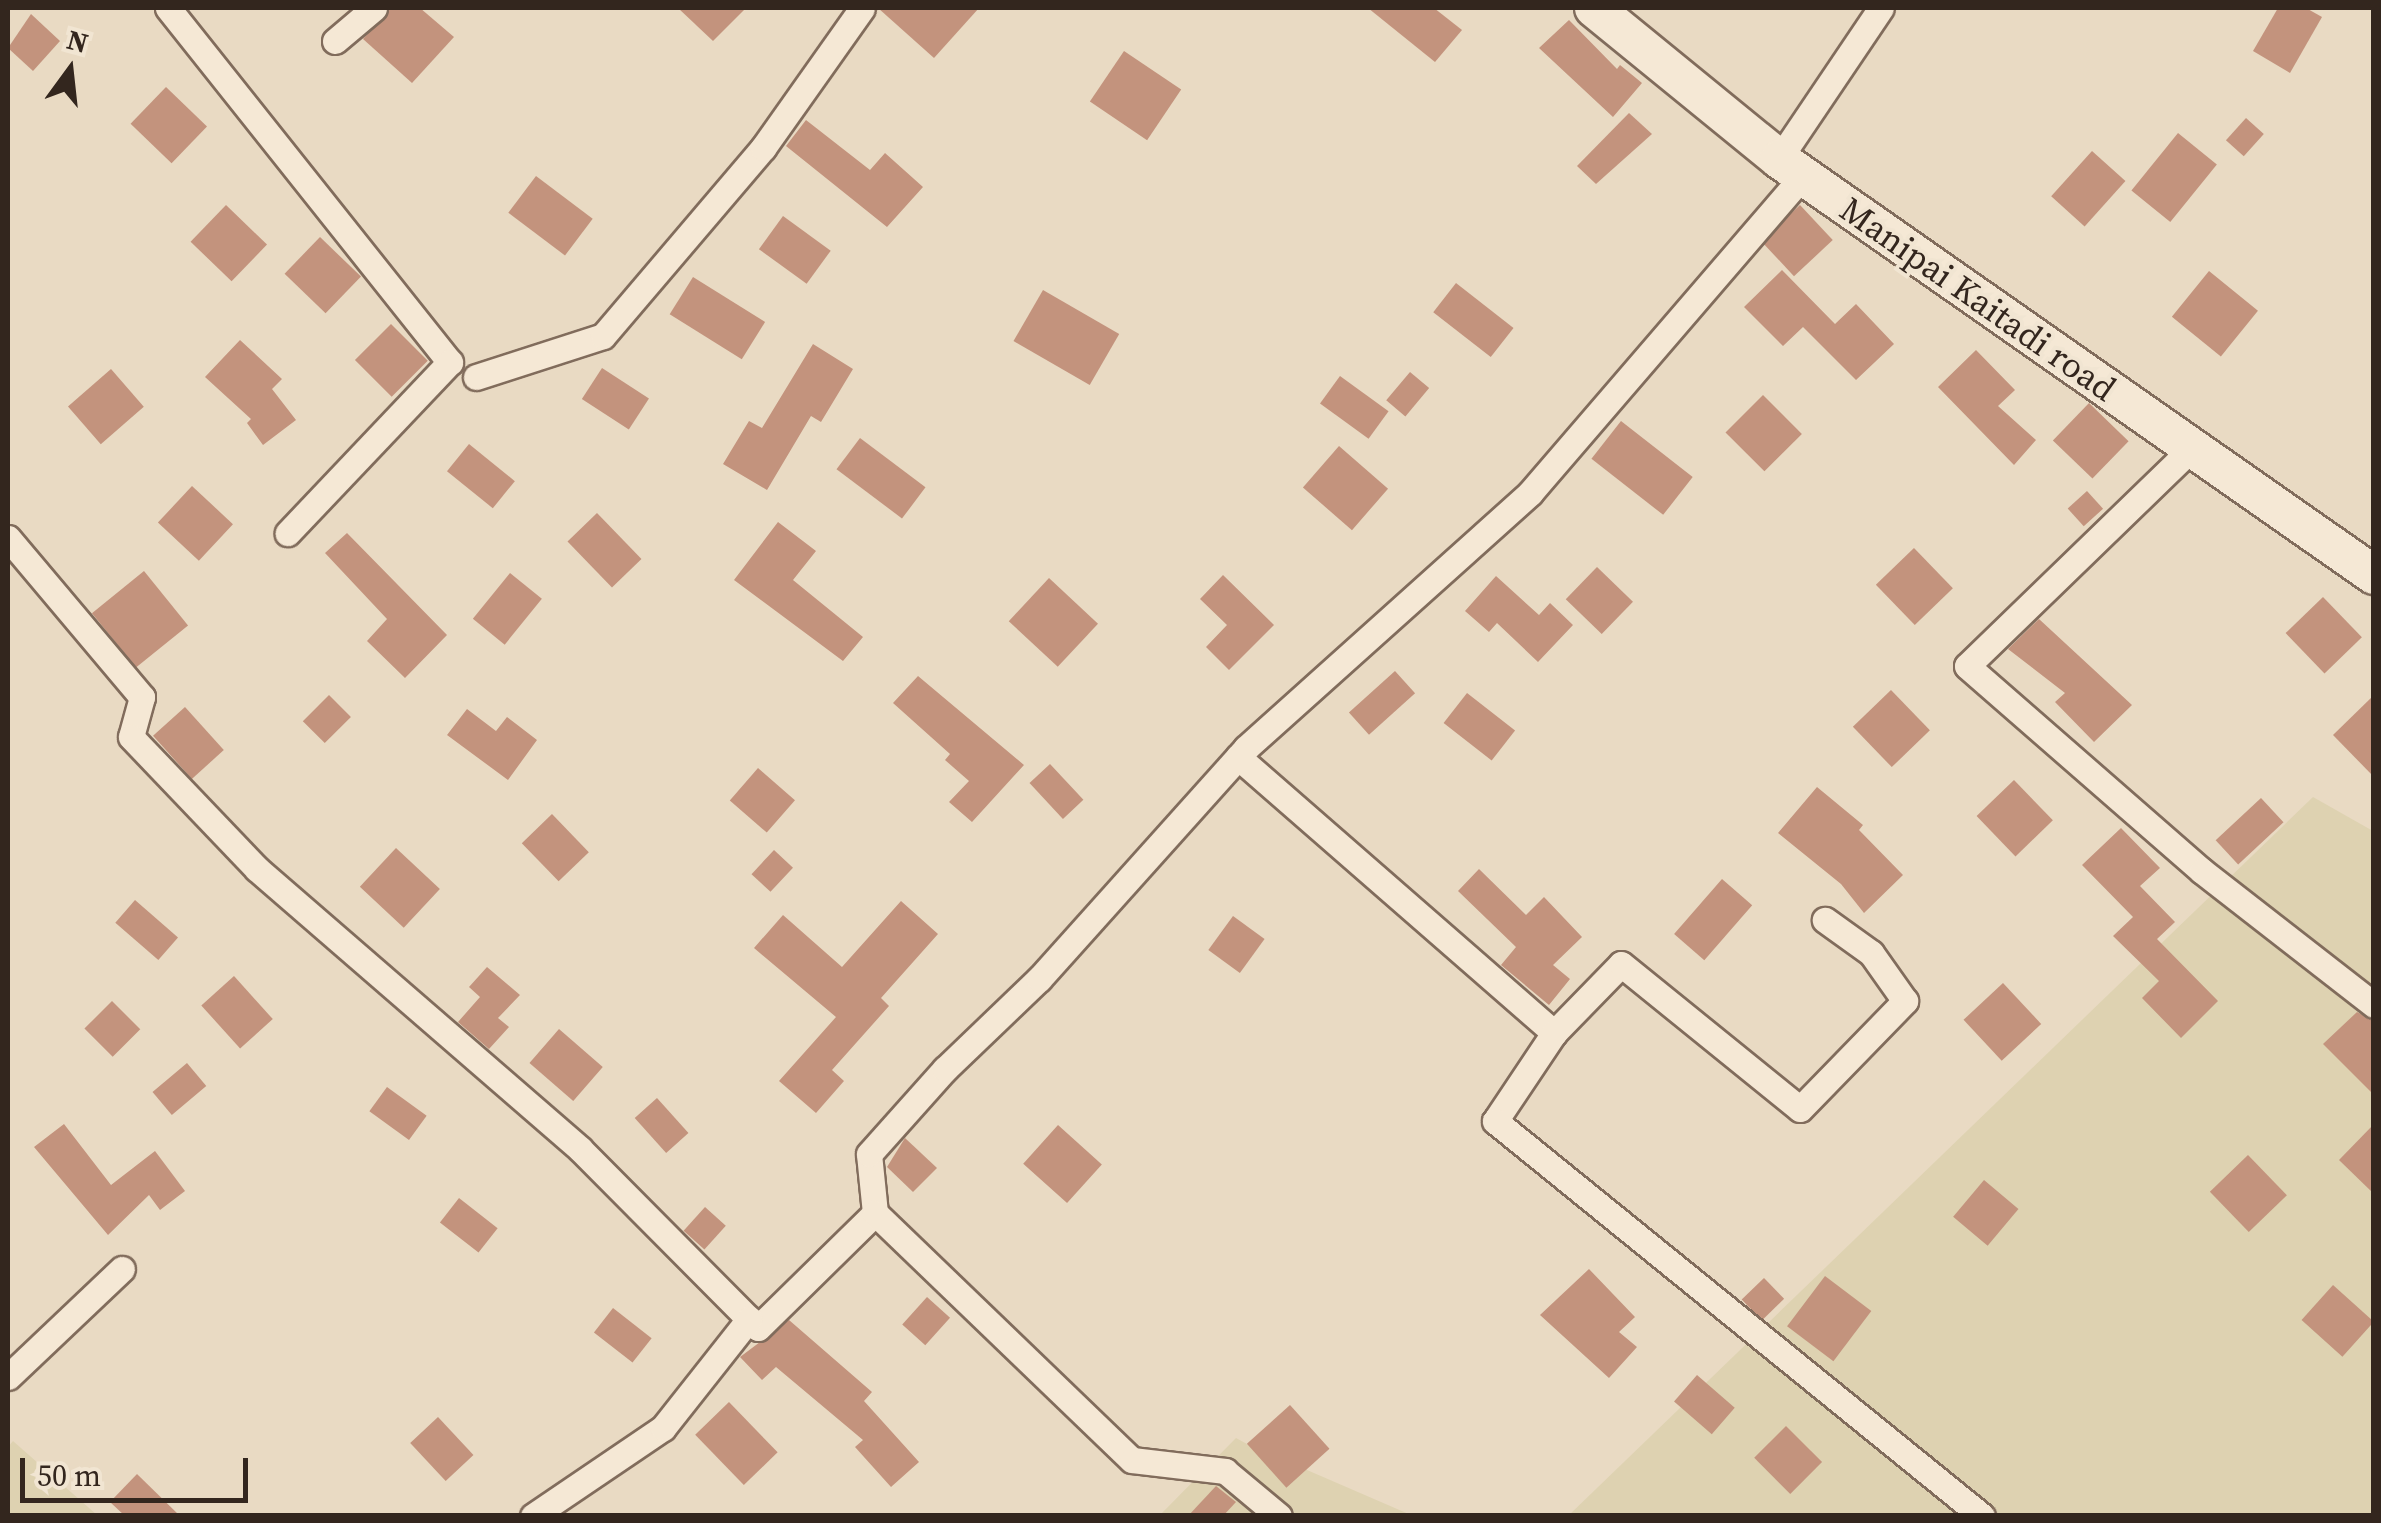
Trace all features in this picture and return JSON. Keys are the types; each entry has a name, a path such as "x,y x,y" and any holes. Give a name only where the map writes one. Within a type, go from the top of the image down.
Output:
{"main road":[{"name":"Manipai Kaitadi road","path":"1594,8 1791,167 2374,575"}],"street":[{"path":"168,8 450,362 288,534"},
{"path":"335,41 374,8"},
{"path":"476,377 603,336 763,148 862,8"},
{"path":"1279,1516 1225,1471 1132,1460 875,1213 869,1154 1039,979 1238,757 1530,493 1791,167 1881,8"},
{"path":"2192,448 1967,666 2202,871 2374,1005"},
{"path":"8,538 142,696 131,737 154,762 256,869 580,1150 758,1328 875,1213"},
{"path":"1238,757 1554,1033"},
{"path":"1824,920 1871,953 1905,1001 1800,1109 1621,964 1554,1033 1495,1120 1982,1516"},
{"path":"8,1376 122,1269"},
{"path":"534,1516 664,1428 749,1319"}],"shaded area":[{"path":"2313,797 2373,831 2373,1515 1568,1516"},
{"path":"1236,1438 1247,1444 1411,1515 1159,1516"},
{"path":"13,1441 97,1515 8,1515 8,1447"}],"building":[{"path":"390,8 420,8 454,37 412,83 363,39"},
{"path":"678,8 746,8 713,41"},
{"path":"878,8 979,8 934,58"},
{"path":"1368,8 1434,8 1462,30 1435,62"},
{"path":"2278,8 2306,8 2322,17 2290,73 2253,51"},
{"path":"31,14 60,41 33,71 8,48"},
{"path":"1569,20 1617,69 1620,65 1642,83 1613,117 1539,48"},
{"path":"1124,51 1181,90 1147,140 1090,102"},
{"path":"166,87 207,127 172,163 131,124"},
{"path":"1629,113 1652,134 1596,184 1577,166"},
{"path":"2246,118 2264,134 2244,156 2226,140"},
{"path":"806,120 870,170 885,153 923,187 887,227 786,146"},
{"path":"2178,133 2217,164 2170,222 2131,191"},
{"path":"2092,151 2125,181 2085,226 2051,196"},
{"path":"536,176 593,219 565,255 508,213"},
{"path":"226,205 267,245 232,281 191,242"},
{"path":"1800,205 1833,240 1794,276 1761,241"},
{"path":"783,216 831,251 807,284 759,249"},
{"path":"320,237 361,277 326,313 285,274"},
{"path":"1782,270 1835,324 1856,304 1894,344 1856,380 1803,327 1783,346 1744,307"},
{"path":"2209,271 2258,311 2221,356 2172,317"},
{"path":"693,277 765,322 742,359 670,314"},
{"path":"1456,283 1514,328 1491,357 1433,312"},
{"path":"1043,290 1119,334 1090,385 1014,341"},
{"path":"391,324 428,361 392,397 355,360"},
{"path":"240,340 282,379 272,389 296,420 263,445 247,423 251,419 205,377"},
{"path":"813,344 853,369 821,422 811,416 767,490 723,464 749,421 762,428"},
{"path":"1976,350 2015,390 1998,406 2036,440 2014,465 1938,387"},
{"path":"602,368 649,398 629,430 582,399"},
{"path":"111,369 144,407 101,444 68,406"},
{"path":"1410,372 1429,388 1405,416 1386,400"},
{"path":"1340,376 1389,411 1369,439 1320,404"},
{"path":"1763,395 1802,434 1764,471 1726,432"},
{"path":"2089,403 2129,441 2092,479 2053,440"},
{"path":"1621,421 1693,477 1663,515 1591,459"},
{"path":"860,438 925,487 902,518 837,469"},
{"path":"469,444 515,481 493,508 447,471"},
{"path":"1339,446 1388,489 1352,530 1303,488"},
{"path":"192,486 233,524 199,561 158,523"},
{"path":"2087,491 2103,509 2084,526 2068,508"},
{"path":"597,513 641,559 612,588 568,541"},
{"path":"778,522 816,551 793,580 863,637 843,661 734,580"},
{"path":"347,533 447,635 405,678 367,641 387,619 325,553"},
{"path":"1914,548 1953,588 1915,625 1876,585"},
{"path":"1597,567 1633,602 1602,634 1566,599"},
{"path":"144,571 188,625 136,668 92,613"},
{"path":"510,573 542,599 505,645 473,619"},
{"path":"1223,575 1274,625 1229,670 1206,647 1227,625 1200,599"},
{"path":"1496,576 1539,615 1550,603 1573,625 1538,662 1497,623 1489,632 1465,611"},
{"path":"1049,578 1098,624 1058,667 1009,621"},
{"path":"2323,597 2362,637 2324,673 2286,633"},
{"path":"2039,619 2132,705 2094,742 2055,702 2065,693 2008,649"},
{"path":"1395,671 1415,693 1369,735 1349,712"},
{"path":"918,676 1024,765 972,822 949,802 969,781 945,760 950,754 893,703"},
{"path":"1891,690 1930,730 1892,767 1853,727"},
{"path":"1467,693 1515,731 1492,760 1444,723"},
{"path":"329,695 351,717 325,743 303,721"},
{"path":"2374,695 2374,777 2333,735"},
{"path":"185,707 224,750 192,779 153,736"},
{"path":"467,709 496,731 507,717 537,740 508,780 447,735"},
{"path":"1050,764 1083,800 1063,819 1030,783"},
{"path":"758,768 795,800 767,833 730,800"},
{"path":"2014,780 2053,820 2015,856 1977,816"},
{"path":"1817,787 1863,825 1859,830 1903,875 1864,913 1841,884 1778,833"},
{"path":"2261,798 2284,822 2238,864 2216,840"},
{"path":"552,814 589,852 559,881 522,843"},
{"path":"2121,828 2160,868 2140,886 2175,922 2157,939 2218,1001 2181,1038 2142,998 2159,981 2113,936 2133,917 2082,865"},
{"path":"396,848 440,889 404,928 360,887"},
{"path":"774,850 793,868 771,892 751,874"},
{"path":"1479,869 1526,915 1544,897 1582,937 1553,965 1570,979 1549,1005 1501,965 1516,947 1458,891"},
{"path":"1722,879 1752,905 1704,960 1674,934"},
{"path":"135,900 178,937 158,960 115,923"},
{"path":"901,901 938,934 881,998 889,1006 832,1070 844,1081 816,1113 779,1081 836,1017 754,948 783,915 842,967"},
{"path":"1233,916 1265,939 1240,973 1208,950"},
{"path":"487,967 520,995 498,1018 509,1027 489,1049 458,1022 480,997 469,987"},
{"path":"234,976 273,1019 240,1049 201,1005"},
{"path":"2003,983 2041,1024 2002,1061 1964,1020"},
{"path":"112,1001 140,1029 113,1057 84,1029"},
{"path":"2357,1012 2374,1021 2374,1095 2323,1044"},
{"path":"559,1029 603,1067 573,1101 529,1063"},
{"path":"187,1063 206,1086 172,1115 153,1092"},
{"path":"387,1087 427,1116 409,1140 369,1111"},
{"path":"657,1098 688,1133 666,1153 635,1118"},
{"path":"64,1124 111,1185 155,1151 185,1191 160,1210 149,1195 108,1235 34,1147"},
{"path":"2374,1124 2374,1194 2339,1160"},
{"path":"1058,1125 1102,1164 1067,1203 1023,1164"},
{"path":"905,1138 937,1168 913,1192 887,1167"},
{"path":"2248,1155 2287,1195 2249,1232 2210,1192"},
{"path":"1984,1180 2018,1209 1988,1246 1953,1217"},
{"path":"459,1198 498,1228 479,1253 440,1222"},
{"path":"705,1207 726,1226 704,1250 684,1231"},
{"path":"1589,1269 1635,1317 1619,1332 1637,1347 1609,1378 1540,1315"},
{"path":"1825,1276 1871,1311 1833,1361 1787,1326"},
{"path":"1764,1278 1784,1299 1762,1320 1742,1300"},
{"path":"2333,1285 2374,1322 2342,1357 2302,1320"},
{"path":"927,1297 950,1318 925,1345 902,1324"},
{"path":"613,1308 652,1338 633,1363 594,1332"},
{"path":"789,1320 872,1392 864,1401 919,1462 891,1487 855,1447 863,1440 776,1367 762,1380 740,1357"},
{"path":"1697,1375 1735,1408 1712,1434 1674,1401"},
{"path":"729,1402 778,1452 744,1485 695,1435"},
{"path":"1290,1405 1329,1449 1286,1488 1247,1444"},
{"path":"438,1417 473,1455 446,1481 410,1443"},
{"path":"1786,1426 1822,1462 1790,1494 1754,1458"},
{"path":"137,1474 180,1516 125,1516 110,1502"},
{"path":"1216,1486 1236,1502 1223,1516 1188,1516"}]}
